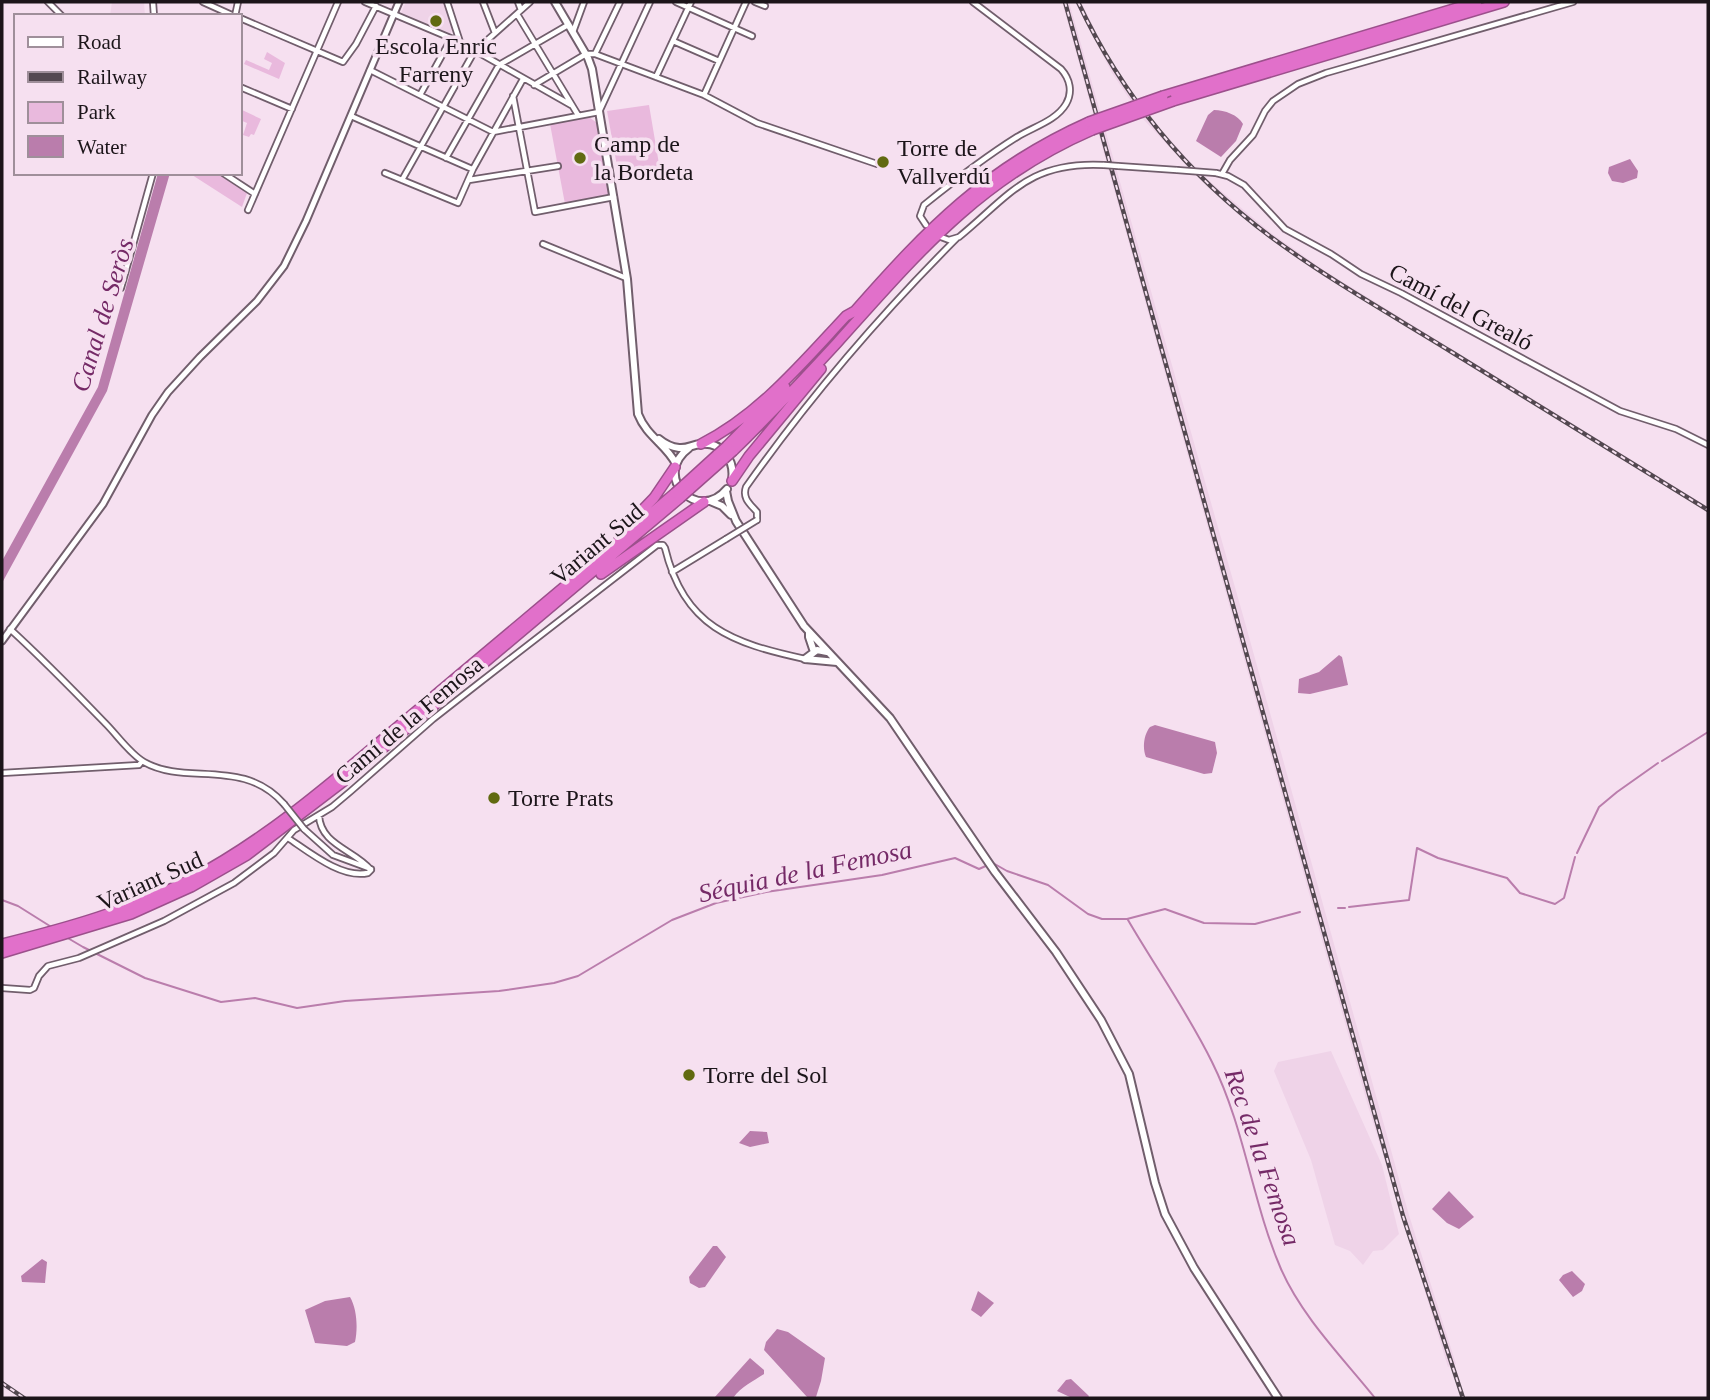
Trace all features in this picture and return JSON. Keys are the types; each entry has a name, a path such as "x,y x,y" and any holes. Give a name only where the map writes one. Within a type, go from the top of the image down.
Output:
{"highway":[{"path":"1282,60 1290,55 1456,2"},
{"path":"701,444 724,430 769,394 846,316 855,311 927,231 973,191 1027,154 1163,96 1477,2"},
{"path":"1091,126 1504,2"},
{"name":"Variant Sud","path":"517,627 687,488 730,448 810,373 958,214 998,183 1091,126"},
{"path":"732,481 755,449 919,253"},
{"name":"Variant Sud","path":"730,448 855,311"},
{"path":"2,944 72,926 156,896 253,842 300,808 517,627 519,621 586,564 644,509 661,490 676,466"},
{"name":"Variant Sud","path":"41,945 131,914 213,875 274,836 492,658 677,496"},
{"path":"492,658 505,651 623,556 707,501"},
{"path":"2,953 41,945"},
{"path":"2,959 41,945"}],"main road":[{"path":"555,2 590,62 627,282 638,414 643,427 671,455 676,466 677,483 683,493 693,499 724,508 736,521 809,632 890,718 993,869 1056,952 1115,1044 1129,1074 1155,1183 1166,1214 1194,1268 1278,1398"},
{"path":"637,404 649,427 665,443"},
{"path":"643,427 659,442 689,448"},
{"path":"676,466 682,453 701,444 714,446 728,456 733,468 732,481 721,496 707,501"},
{"path":"726,491 736,521"},
{"path":"809,632 808,637 814,652"},
{"path":"805,659 814,652 826,650"},
{"path":"820,660 826,650"},
{"path":"805,659 839,663"}],"street":[{"path":"203,2 230,14"},
{"path":"248,210 338,2"},
{"path":"365,2 460,42 571,105"},
{"path":"2,640 99,511 152,415 168,392 275,280 292,253 400,2"},
{"path":"447,2 460,42"},
{"path":"483,2 495,33"},
{"path":"518,2 519,12 535,46 578,115"},
{"path":"401,180 474,51 530,2"},
{"path":"573,33 584,2"},
{"path":"595,54 620,2"},
{"path":"370,70 493,132 599,112 650,2"},
{"path":"676,2 689,4 752,36"},
{"path":"704,95 746,2"},
{"path":"755,2 765,6"},
{"path":"926,225 920,212 926,203 1016,138 1060,112 1070,93 1068,77 973,2"},
{"path":"672,572 757,520 757,512 746,500 746,487 806,406 916,279 997,202 1033,177 1071,165 1219,174 1253,135 1270,105 1303,81 1573,2"},
{"path":"656,77 689,4"},
{"path":"242,19 343,62 376,6"},
{"path":"446,158 499,65 568,26"},
{"path":"420,95 451,39"},
{"path":"673,41 719,61"},
{"path":"534,85 586,54 595,54 704,95 757,123 877,164"},
{"path":"385,173 458,202 473,169 523,79"},
{"path":"242,88 292,109"},
{"path":"597,96 607,95"},
{"path":"513,96 535,212 614,197"},
{"path":"351,116 473,169"},
{"path":"468,180 558,166"},
{"name":"Camí del Grealó","path":"1219,174 1249,188 1285,229 1361,274 1620,411 1676,429 1708,445"},
{"path":"121,288 152,175"},
{"path":"226,175 255,194"},
{"path":"941,237 949,240 957,238"},
{"path":"543,244 627,282"},
{"name":"Camí de la Femosa","path":"2,988 30,990 48,966 88,954 163,922 234,883 274,853 300,826 342,799 470,690 652,549 663,545 672,572 692,607 727,636 805,659"},
{"path":"10,629 53,667 142,761 168,769 214,773 251,782 272,791 304,829 333,855 371,870"},
{"path":"2,773 122,767 139,765 142,761"},
{"path":"319,815 319,825 328,837 365,862 371,870"},
{"path":"288,838 320,860 346,871 365,874 371,870"}],"shaded area":[{"path":"112,2 144,2 145,14 110,14"},
{"name":"Escola Enric Farreny","path":"406,2 444,2 454,27 450,34 401,13"},
{"path":"1062,2 1069,2 1409,1215 1456,1364 1448,1367 1368,1106"},
{"path":"1075,2 1081,2 1110,60 1149,116 1202,175 1271,233 1325,271 1708,507 1708,512 1322,274 1267,237 1199,178 1143,119 1112,73"},
{"path":"1331,1051 1382,1165 1399,1234 1383,1250 1373,1251 1363,1265 1350,1251 1335,1245 1311,1160 1274,1071 1278,1062"}],"green space":[{"path":"267,52 285,63 279,79 244,64 246,60 269,70 272,63 264,59"},
{"path":"649,105 660,170 619,177 607,111"},
{"path":"242,110 261,119 254,135 249,137 243,135 247,123 242,121"},
{"name":"Camp de la Bordeta","path":"589,117 597,123 609,194 565,204 550,124"},
{"path":"192,175 220,175 247,193 242,207"}],"water":[{"path":"1214,110 1231,114 1243,124 1236,141 1221,157 1196,141 1208,115"},
{"path":"1630,159 1638,171 1637,178 1623,183 1612,181 1608,173 1609,167"},
{"path":"157,175 169,175 107,391 2,583 2,561 98,387"},
{"path":"1339,655 1342,657 1348,685 1310,694 1298,693 1299,679 1319,672"},
{"path":"1155,725 1215,742 1217,753 1212,773 1204,774 1146,757 1145,737 1150,727"},
{"path":"750,1131 767,1132 769,1143 750,1147 739,1143"},
{"path":"1449,1191 1474,1217 1459,1229 1447,1223 1432,1209"},
{"path":"713,1246 717,1246 726,1257 705,1287 699,1288 690,1283 689,1277"},
{"path":"42,1259 47,1262 45,1283 22,1282 21,1276"},
{"path":"1572,1271 1585,1284 1582,1291 1573,1297 1559,1280"},
{"path":"978,1291 994,1303 981,1317 971,1310"},
{"path":"350,1297 356,1319 355,1342 347,1346 315,1343 305,1310 325,1301"},
{"path":"777,1329 788,1332 825,1358 816,1397 808,1398 764,1350 766,1342"},
{"path":"750,1358 764,1370 764,1374 733,1398 714,1398"},
{"path":"1071,1379 1088,1398 1072,1398 1057,1391 1066,1380"}],"waterway":[{"name":"Séquia de la Femosa","path":"1662,761 1708,732"},
{"name":"Séquia de la Femosa","path":"1577,853 1599,807 1658,763"},
{"name":"Séquia de la Femosa","path":"1349,907 1409,900 1417,848 1438,858 1507,878 1520,893 1555,904 1564,898 1575,857"},
{"name":"Séquia de la Femosa","path":"66,937 145,978 221,1002 255,998 297,1008 345,1001 499,991 554,983 578,976 672,920 716,903 766,892 882,875 955,858 979,869 988,865"},
{"name":"Séquia de la Femosa","path":"993,863 1007,871 1048,885 1088,914 1102,919 1127,919 1165,909 1204,923 1255,924 1300,912"},
{"name":"Séquia de la Femosa","path":"2,900 18,906 53,928"},
{"name":"Séquia de la Femosa","path":"1338,908 1345,908"},
{"name":"Rec de la Femosa","path":"1128,920 1212,1062 1233,1113 1271,1244 1290,1287 1324,1336 1375,1398"}],"railway":[{"path":"1065,2 1403,1216 1463,1398"},
{"path":"1078,2 1115,70 1160,132 1185,160 1241,213 1337,282 1708,510"},
{"path":"2,1383 24,1398"}],"place":[{"name":"Escola Enric Farreny","path":"436,21"},
{"name":"Camp de la Bordeta","path":"580,158"},
{"name":"Torre de Vallverdú","path":"883,162"},
{"name":"Torre Prats","path":"494,798"},
{"name":"Torre del Sol","path":"689,1075"}],"water label":[{"name":"Canal de Seròs","path":"102,315"}]}
